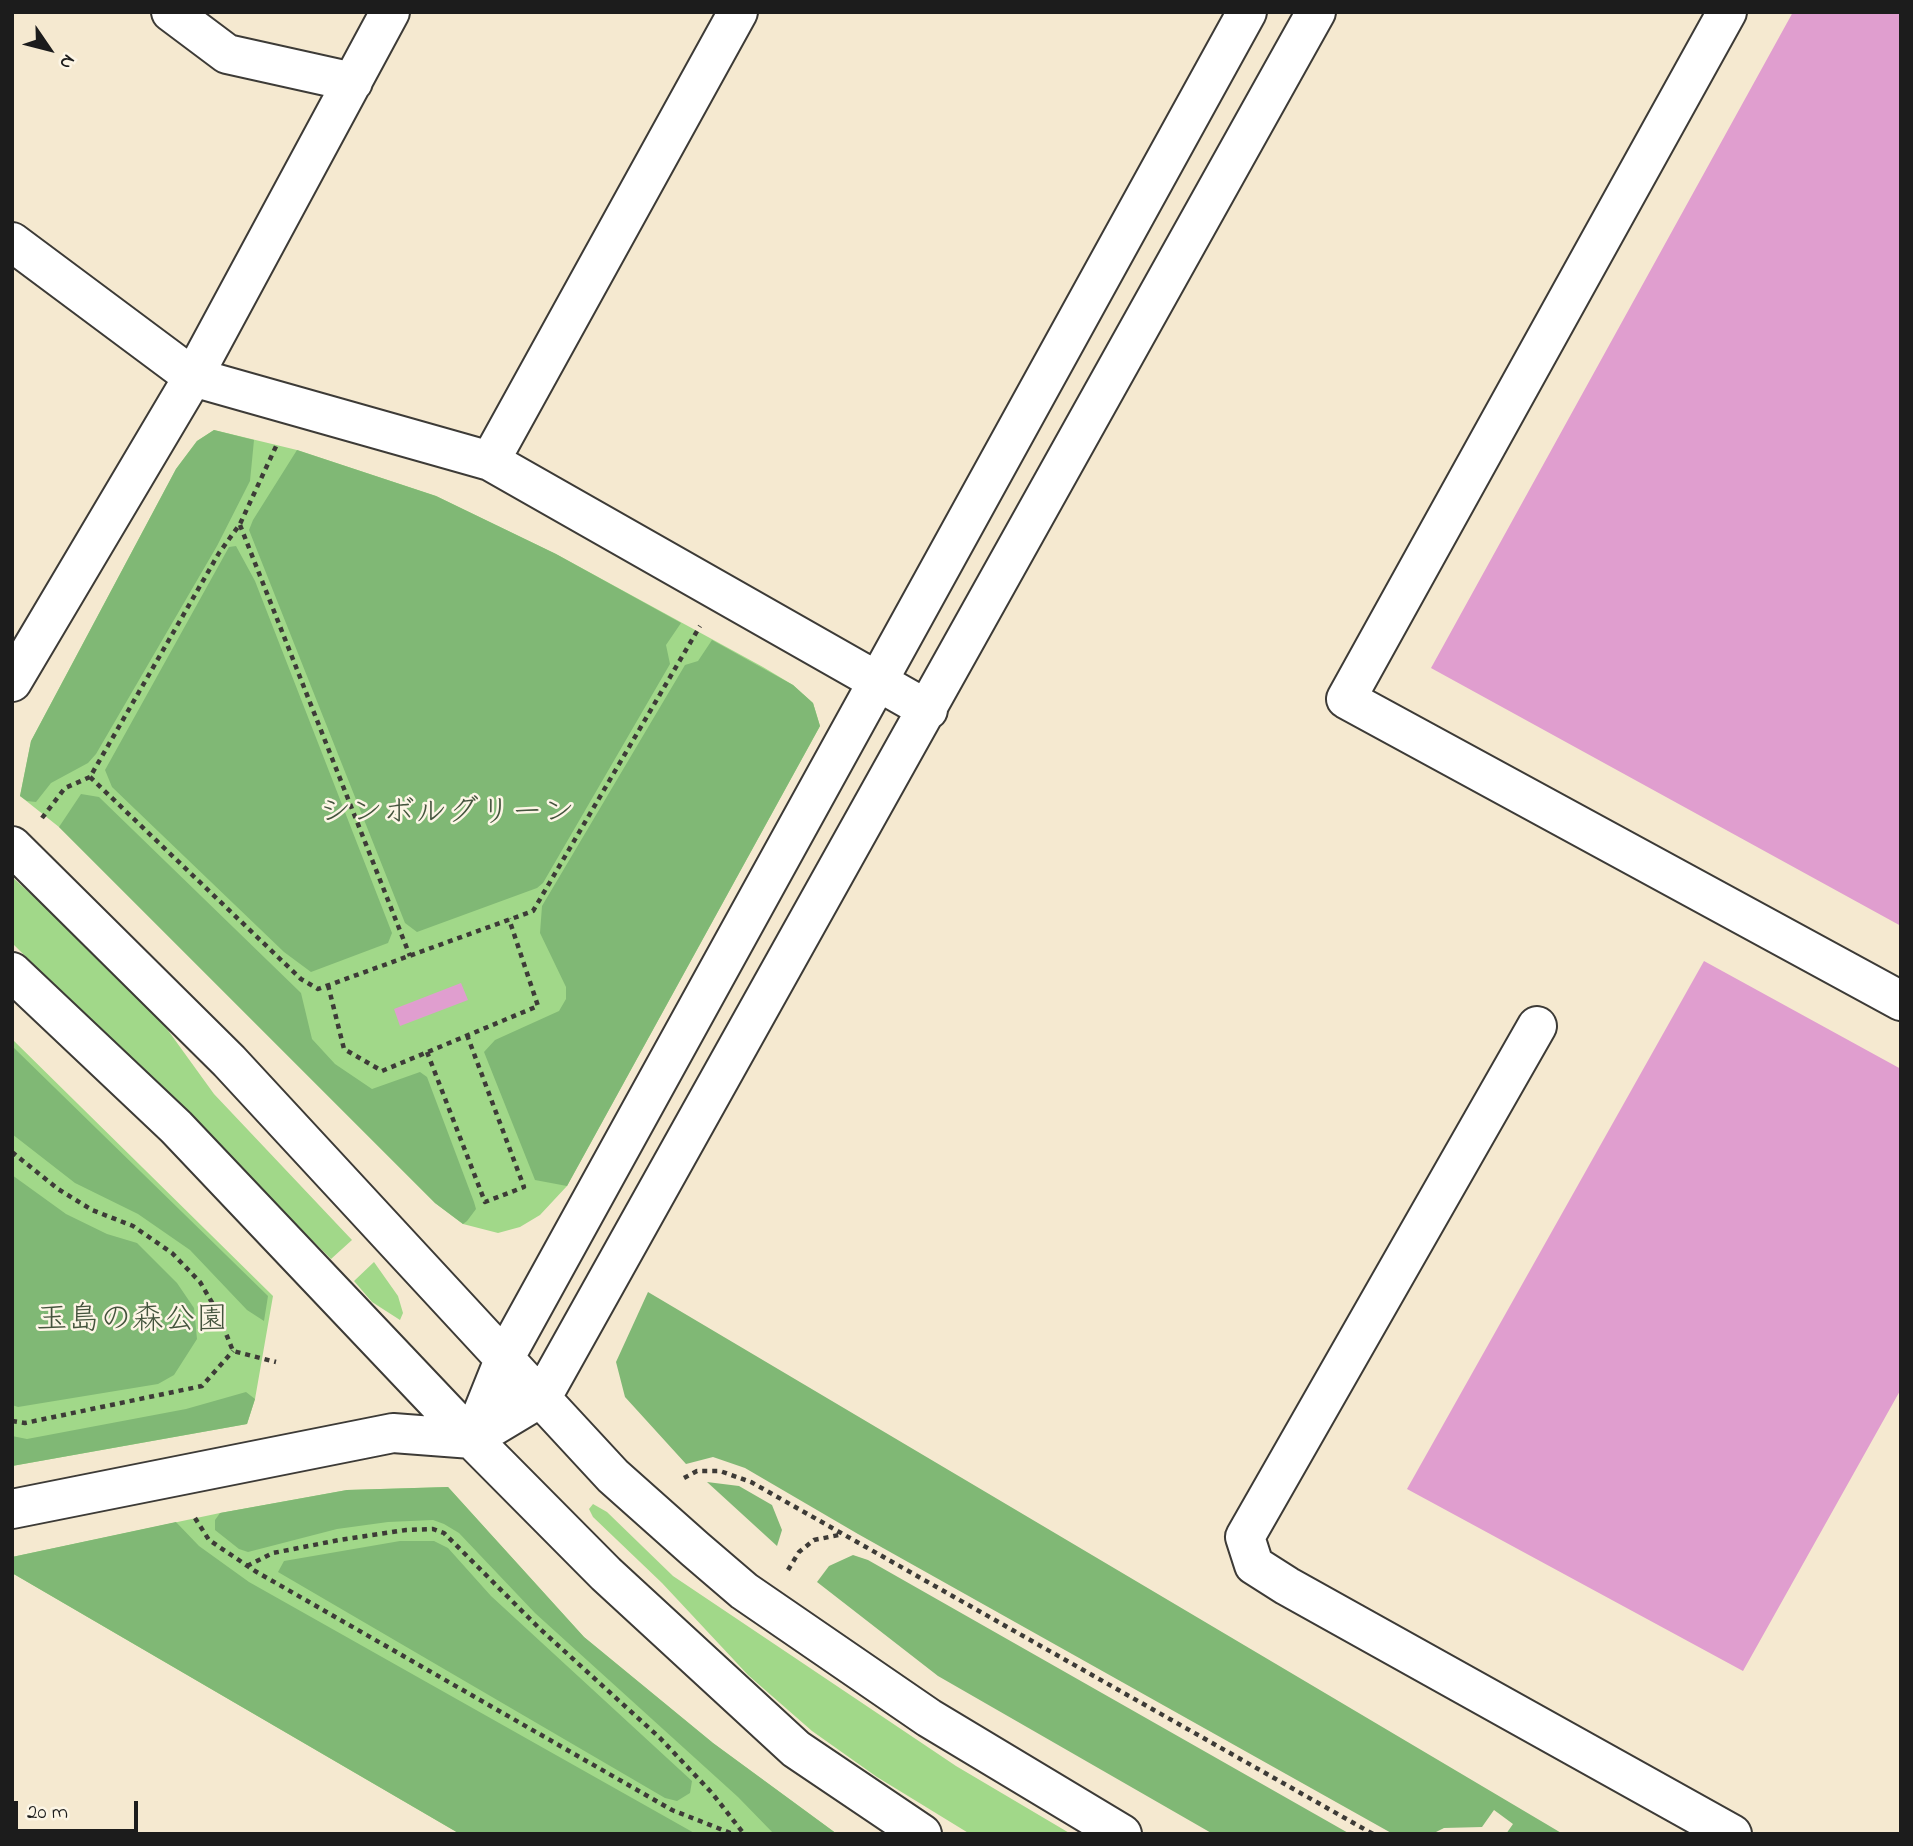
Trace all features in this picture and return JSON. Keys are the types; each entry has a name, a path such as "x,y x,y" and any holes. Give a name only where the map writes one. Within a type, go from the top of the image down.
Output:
{"street":[{"path":"171,12 227,54 353,82"},
{"path":"12,682 193,377 390,12"},
{"path":"490,461 738,12"},
{"path":"472,1439 505,1357 1247,12"},
{"path":"12,1509 393,1433 472,1439 542,1397 1317,12"},
{"path":"1727,12 1346,699 1901,1001"},
{"path":"12,243 193,377 490,461 928,710"},
{"path":"26,835 229,1061 613,1476 744,1591 929,1718 1122,1834"},
{"path":"12,972 176,1127 472,1439 606,1574 796,1749 922,1834"},
{"path":"1537,1026 1245,1537 1254,1565 1287,1586 1732,1834"}],"path":[{"path":"26,835 65,788 90,778 213,564 240,524 292,405"},
{"path":"240,524 410,956"},
{"path":"90,778 301,979 318,989 533,911 721,592"},
{"path":"328,985 344,1049 382,1070 538,1006 509,919"},
{"path":"427,1052 485,1202 524,1187 467,1035"},
{"path":"12,1152 58,1189 92,1210 133,1226 172,1253 200,1282 217,1311 233,1351"},
{"path":"233,1351 276,1362"},
{"path":"12,1421 25,1423 202,1386 233,1351"},
{"path":"684,1478 697,1471 720,1471 751,1482 1373,1834"},
{"path":"195,1518 209,1540 247,1566 672,1810 733,1834"},
{"path":"247,1566 273,1553 339,1540 406,1530 433,1529 444,1533 539,1628 660,1738 712,1793 744,1834"},
{"path":"788,1570 799,1552 814,1540 839,1534"}],"green space":[{"name":"シンボルグリーン","path":"214,430 297,450 436,496 556,554 763,667 793,685 813,703 820,726 567,1186 540,1215 520,1227 498,1233 463,1224 435,1203 59,827 20,796 31,741 176,469 197,441"},
{"path":"214,430 254,440 250,481 217,546 96,754 88,763 51,783 36,802 27,801 20,796 31,741 176,469 197,441"},
{"path":"297,450 436,496 556,554 681,623 666,645 670,664 543,883 537,888 417,932 405,923 249,530"},
{"path":"236,546 255,581 392,933 388,943 311,972 284,952 112,787 105,770 229,547"},
{"path":"712,640 793,685 813,703 820,726 567,1186 535,1180 484,1052 495,1040 559,1011 566,999 566,987 540,933 542,906 685,665 698,661"},
{"path":"81,794 99,797 301,993 312,1039 335,1064 372,1089 420,1072 427,1077 476,1209 467,1221 463,1224 435,1203 59,827"},
{"path":"12,877 141,993 214,1094 352,1240 331,1259 12,943"},
{"name":"玉島の森公園","path":"12,1039 273,1296 255,1399 247,1424 12,1466"},
{"path":"12,1046 268,1296 264,1321 247,1310 190,1250 138,1214 75,1183 12,1134"},
{"path":"12,1175 66,1214 107,1234 137,1243 177,1283 194,1308 197,1339 174,1375 158,1384 18,1407 12,1405"},
{"path":"374,1262 398,1296 403,1313 400,1320 372,1302 354,1281"},
{"path":"648,1292 1563,1834 1506,1834 1513,1824 1494,1810 1482,1827 1444,1828 1432,1834 1393,1834 745,1468 713,1457 686,1464 625,1397 616,1362"},
{"path":"246,1392 255,1399 247,1424 12,1466 12,1436 27,1439 186,1409"},
{"path":"707,1482 739,1486 772,1505 782,1530 777,1546"},
{"path":"448,1487 584,1637 713,1743 837,1834 460,1834 12,1573 12,1557 220,1513 347,1490"},
{"path":"448,1487 584,1637 713,1743 837,1834 774,1834 738,1797 535,1613 459,1533 444,1524 433,1520 388,1522 337,1529 248,1552 239,1549 215,1530 215,1520 220,1513 347,1490"},
{"path":"593,1504 607,1512 673,1576 956,1766 1071,1834 970,1834 877,1777 812,1731 748,1675 662,1583 593,1517 589,1509"},
{"path":"176,1522 199,1546 249,1582 696,1834 460,1834 12,1573 12,1557"},
{"path":"400,1541 434,1541 448,1548 491,1596 692,1781 690,1793 677,1801 665,1798 278,1572 284,1561"},
{"path":"853,1555 868,1560 1350,1834 1213,1834 938,1676 817,1582 829,1566"}],"building":[{"path":"1793,12 1901,12 1901,926 1431,668"},
{"path":"1704,961 1901,1069 1901,1389 1743,1671 1407,1489"},
{"path":"461,983 468,1000 400,1026 394,1009"}]}
